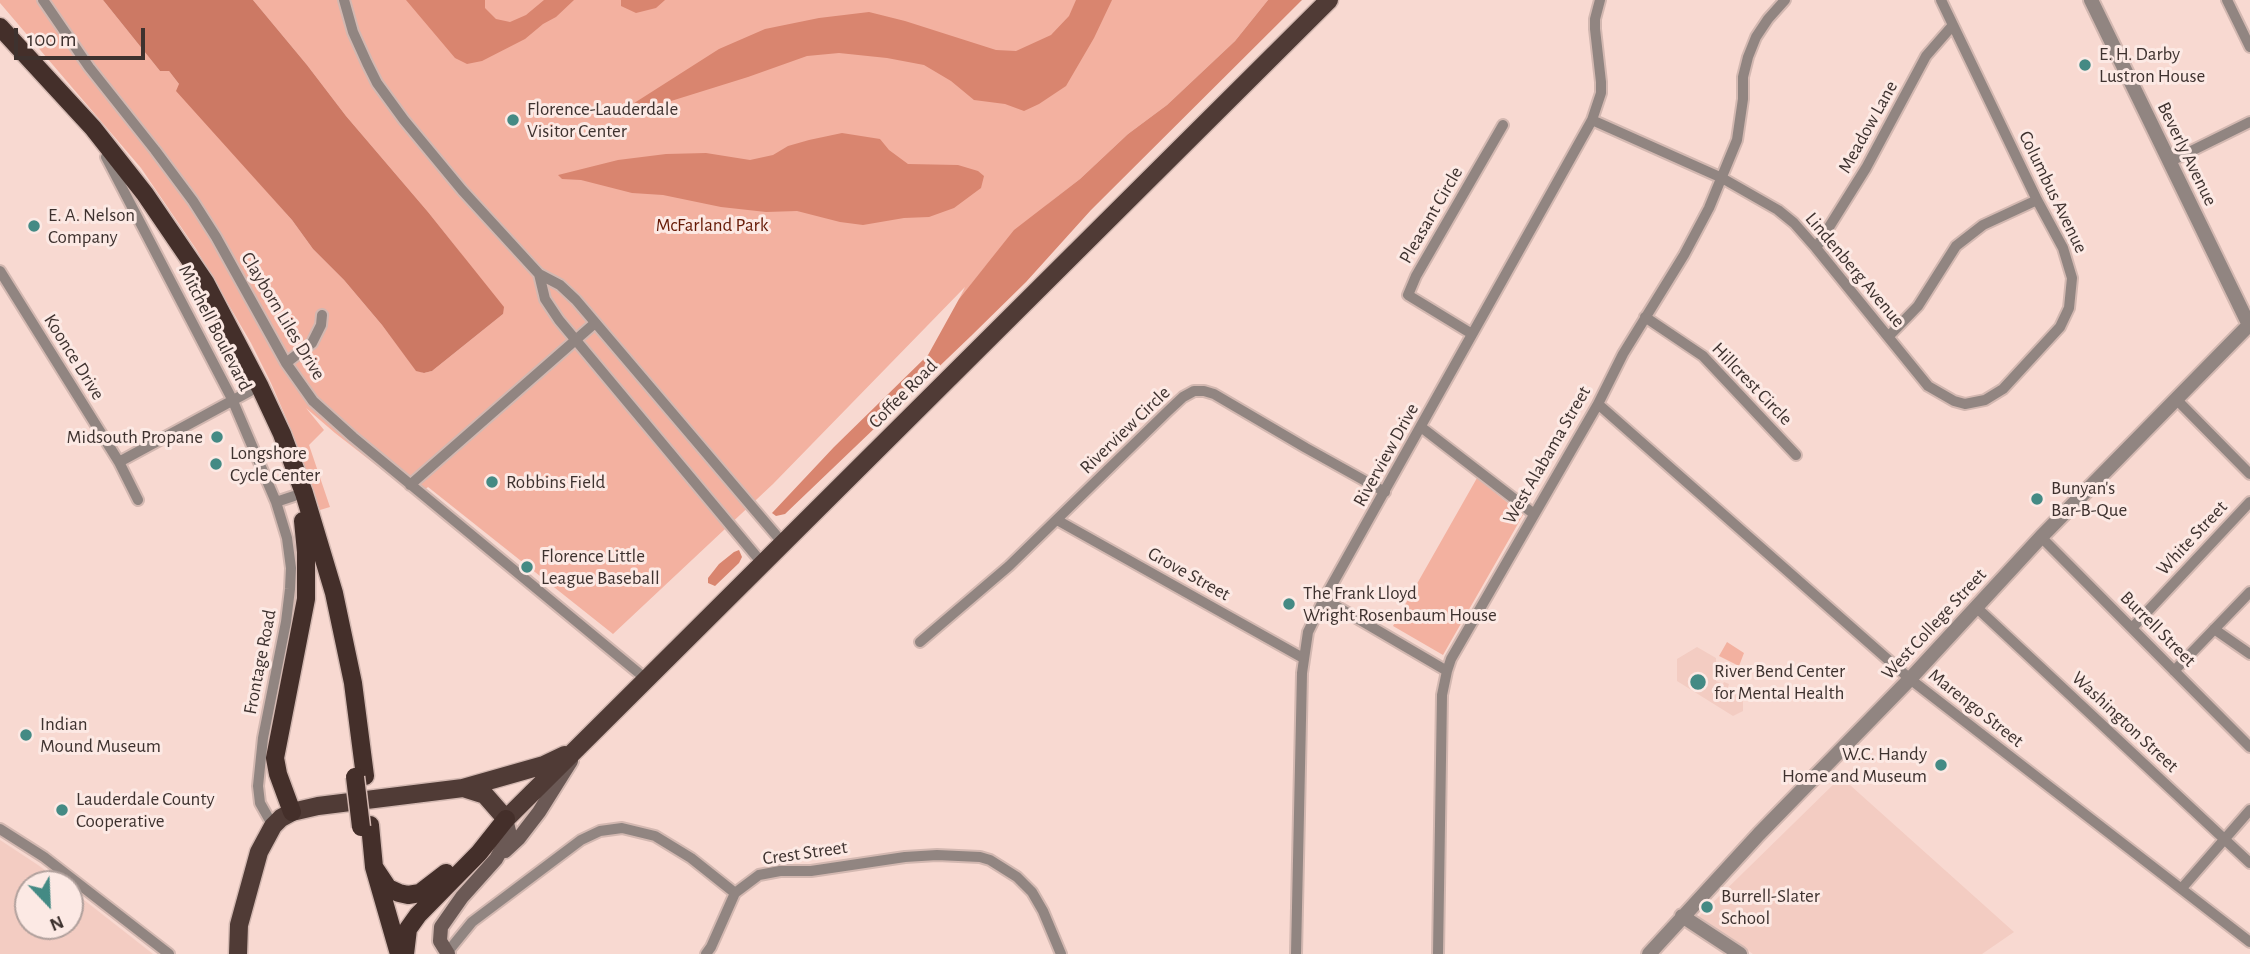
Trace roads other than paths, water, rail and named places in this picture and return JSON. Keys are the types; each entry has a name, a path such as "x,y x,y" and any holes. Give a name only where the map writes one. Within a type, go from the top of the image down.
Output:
{"highway":[{"path":"0,27 93,128 145,194 205,282 282,434 304,493 334,593 353,684 369,883 387,954"},
{"path":"0,40 106,157 186,269 223,334 273,439 303,521 334,642 360,776"},
{"path":"292,812 275,758 306,598 303,521"},
{"path":"374,867 388,888 408,895 420,893 506,819"},
{"path":"405,954 408,929 418,915 479,853 506,819"},
{"path":"365,826 399,954"}],"main road":[{"name":"Coffee Road","path":"506,819 1329,0"},
{"path":"237,954 239,925 259,852 273,826 292,812 318,806 463,788 544,765 578,750"},
{"path":"447,954 440,941 441,927 462,897 519,838 539,812 578,750"},
{"path":"463,788 485,796 506,819 509,831 496,859"}],"street":[{"name":"Clayborn Liles Drive","path":"43,0 92,71 199,209 286,363 321,408 410,485 646,679"},
{"path":"344,0 354,32 377,83 396,109 462,190 539,274 560,285 576,300 782,542"},
{"name":"Riverview Drive","path":"1296,954 1300,725 1303,658 1308,632 1592,120 1601,93 1595,29 1600,0"},
{"name":"West Alabama Street","path":"1438,954 1442,695 1451,659 1598,404 1623,354 1709,208 1737,140 1743,77 1748,57 1756,37 1785,0"},
{"name":"Columbus Avenue","path":"1941,0 2037,200 2063,248 2070,267 2073,288 2070,309 2054,336 2003,389 1985,400 1965,404"},
{"name":"Beverly Avenue","path":"2091,0 2249,324"},
{"path":"2227,0 2250,47"},
{"name":"Meadow Lane","path":"1816,248 1866,168 1926,56 1953,25"},
{"name":"Lindenberg Avenue","path":"1592,120 1722,178 1787,216 1928,386 1945,397 1965,404"},
{"path":"2168,162 2250,122"},
{"name":"Pleasant Circle","path":"1472,334 1408,295 1416,276 1503,125"},
{"name":"Mitchell Boulevard","path":"106,157 232,399 276,502"},
{"path":"1888,337 1918,306 1956,246 1983,225 2037,200"},
{"name":"Koonce Drive","path":"0,271 119,461 138,500"},
{"path":"539,274 545,299 575,341 762,563"},
{"path":"286,363 312,343 321,325 322,315"},
{"name":"Hillcrest Circle","path":"1645,317 1703,356 1796,455"},
{"path":"410,485 596,323"},
{"name":"West College Street","path":"1649,954 2041,537 2249,324"},
{"name":"Riverview Circle","path":"920,642 1009,566 1183,397 1194,391 1204,390 1214,394 1385,492"},
{"path":"119,461 250,391"},
{"path":"2176,399 2250,474"},
{"name":"Marengo Street","path":"1598,404 1910,679 2250,942"},
{"path":"1421,427 1534,514"},
{"path":"276,502 294,496"},
{"name":"Frontage Road","path":"273,826 260,803 258,786 260,760 286,622 291,568 287,538 276,502"},
{"name":"White Street","path":"2132,628 2250,502"},
{"name":"Grove Street","path":"1057,520 1303,658"},
{"name":"Burrell Street","path":"2041,537 2250,747"},
{"path":"2174,671 2250,592"},
{"path":"1324,599 1447,671"},
{"name":"Washington Street","path":"1976,607 2250,863"},
{"path":"2214,629 2250,654"},
{"path":"2182,888 2250,810"},
{"path":"447,954 472,922 582,840 600,831 622,828 655,836 691,859 735,893 712,952"},
{"path":"0,830 44,857 170,954"},
{"name":"Crest Street","path":"735,893 759,876 779,871 811,871 915,856 980,857 1009,870 1032,892 1061,954"},
{"path":"1682,916 1740,954"}],"place":[{"name":"E. H. Darby Lustron House","path":"2085,65"},
{"name":"Florence-Lauderdale Visitor Center","path":"513,120"},
{"name":"E. A. Nelson Company","path":"34,226"},
{"name":"Midsouth Propane","path":"217,437"},
{"name":"Longshore Cycle Center","path":"216,464"},
{"name":"Robbins Field","path":"492,482"},
{"name":"Bunyan's Bar-B-Que","path":"2037,499"},
{"name":"Florence Little League Baseball","path":"527,567"},
{"name":"The Frank Lloyd Wright Rosenbaum House","path":"1289,604"},
{"name":"River Bend Center for Mental Health","path":"1698,682"},
{"name":"Indian Mound Museum","path":"26,735"},
{"name":"W.C. Handy Home and Museum","path":"1941,765"},
{"name":"Lauderdale County Cooperative","path":"62,810"},
{"name":"Burrell-Slater School","path":"1707,907"}],"park label":[{"name":"McFarland Park","path":"712,225"}]}
